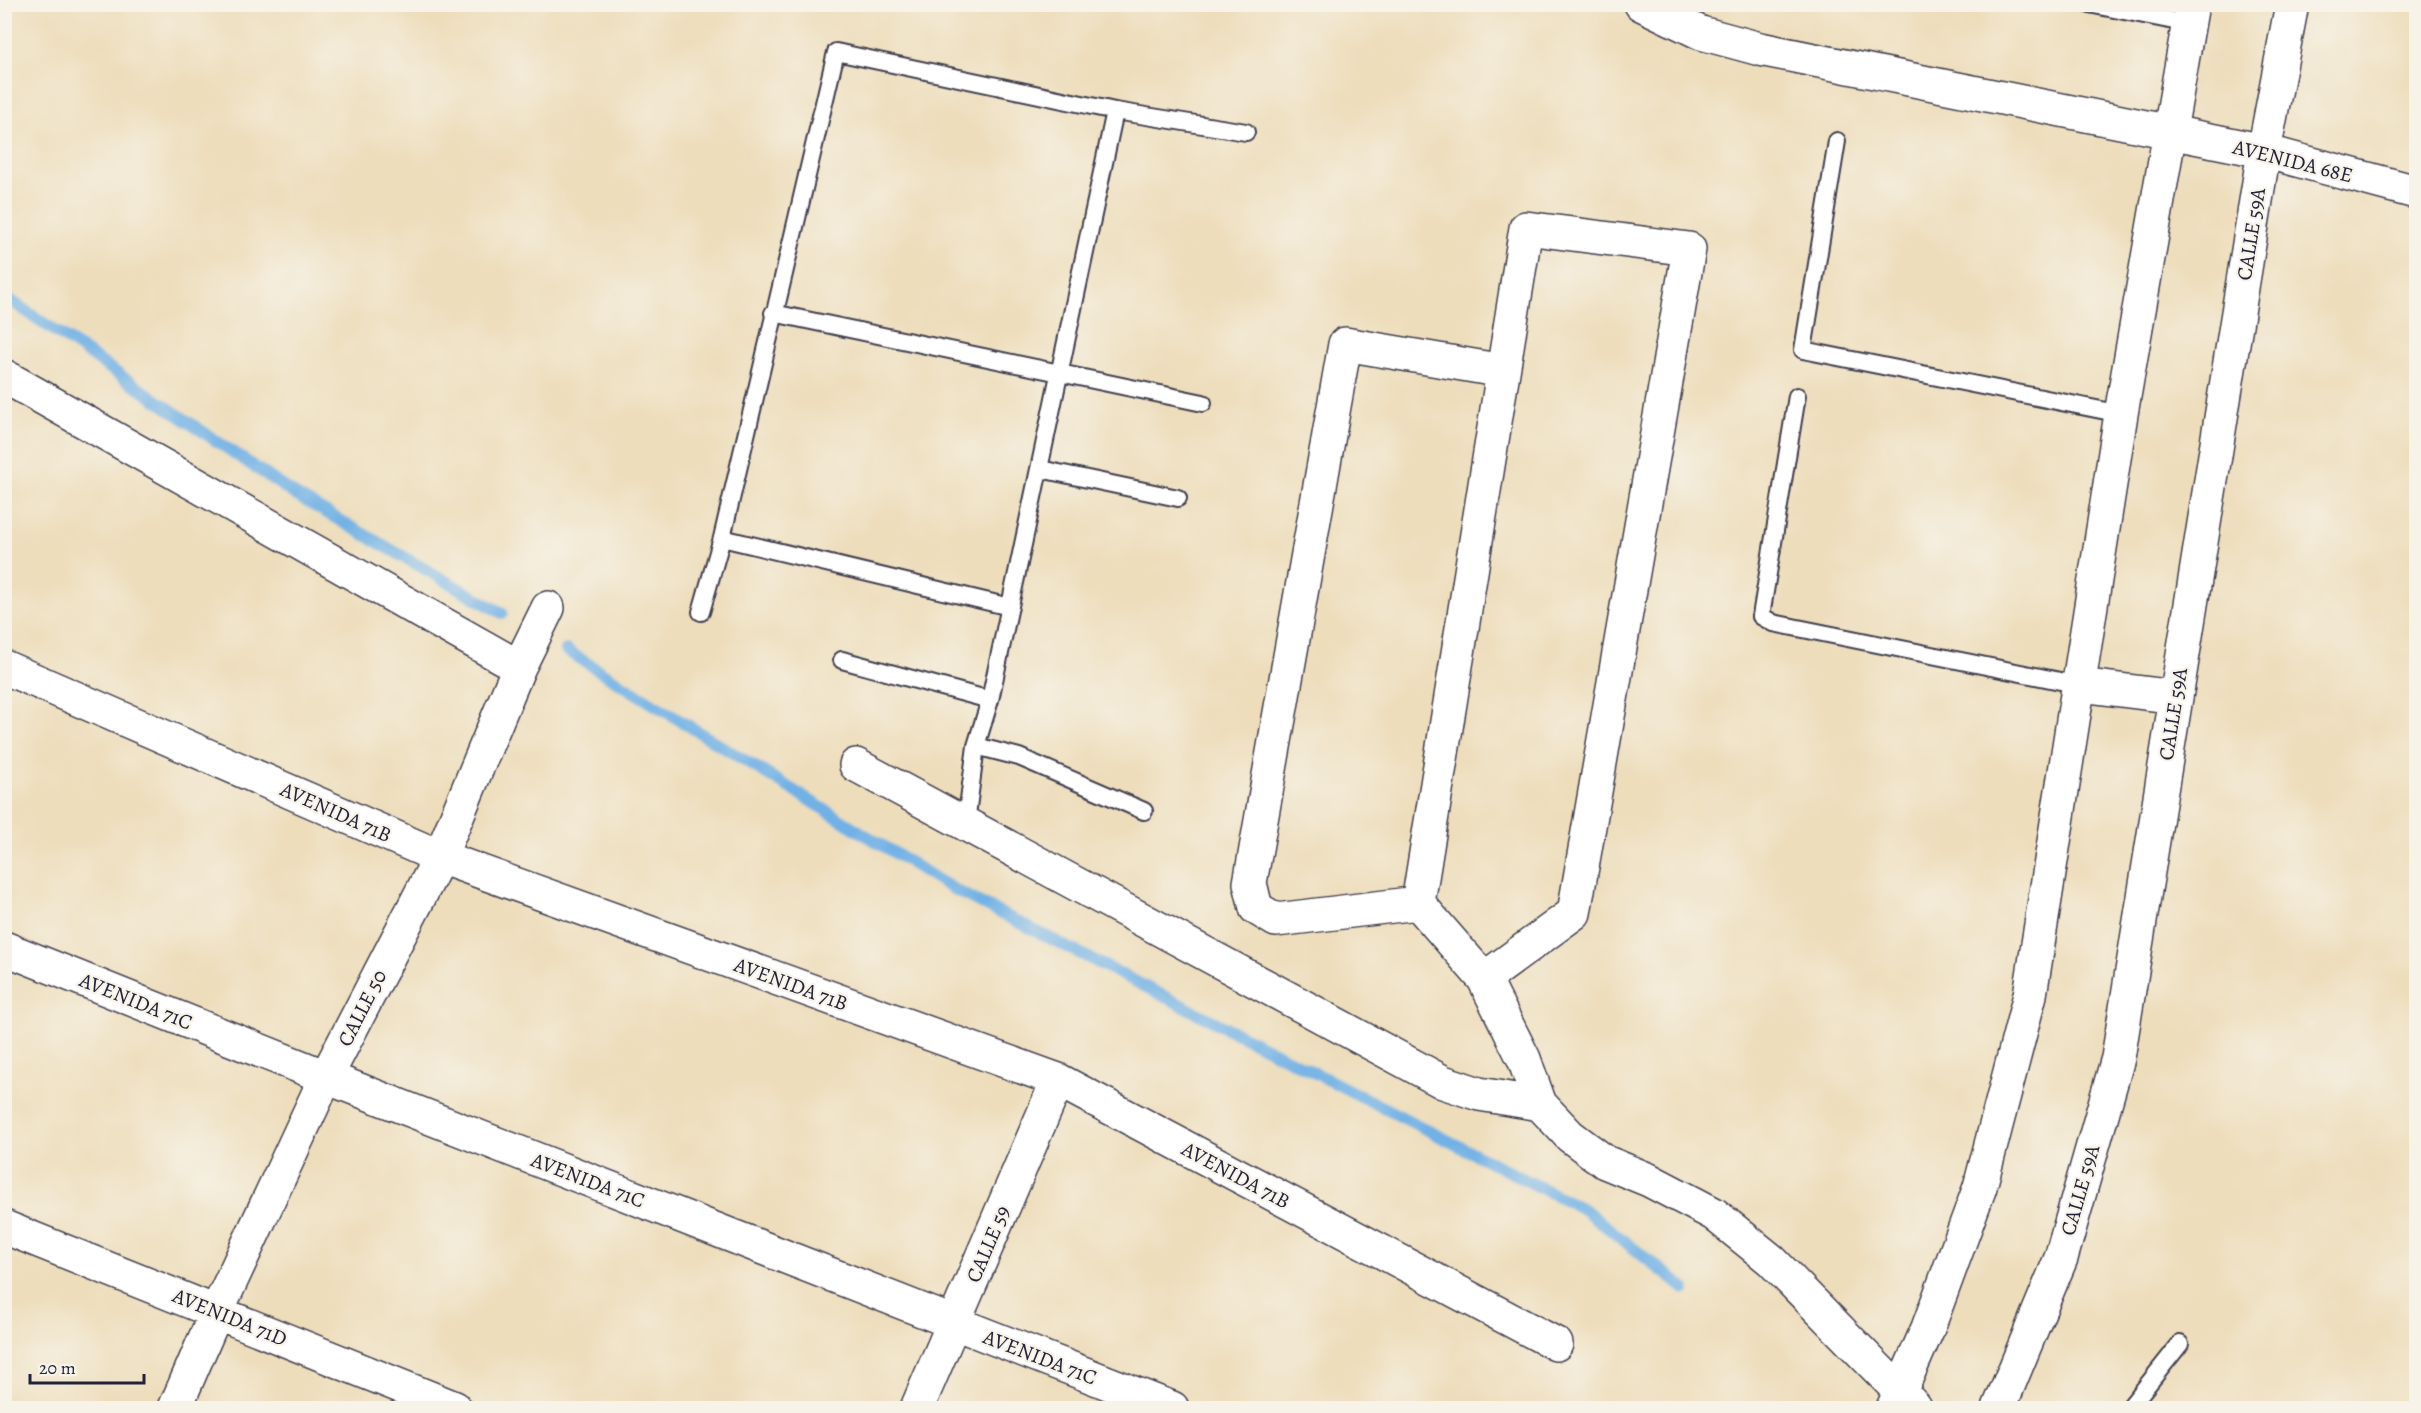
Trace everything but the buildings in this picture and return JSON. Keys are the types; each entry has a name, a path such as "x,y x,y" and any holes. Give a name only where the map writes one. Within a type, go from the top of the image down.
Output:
{"street":[{"name":"AVENIDA 68E","path":"1641,4 1701,33 1760,49 2264,151 2416,192"},
{"name":"CALLE 59A","path":"1998,1408 2061,1257 2118,1058 2264,151 2292,4"},
{"path":"1418,903 1484,979 1524,1059 1540,1104 1570,1136 1605,1162 1649,1180 1713,1214 1771,1260 1903,1403 1980,1187 2027,1006 2080,685 2121,414 2191,14"},
{"path":"1418,903 1526,228 1689,249 1574,913 1484,979"},
{"path":"1418,903 1276,920 1256,909 1250,884 1345,344 1503,371"},
{"path":"4,376 519,666"},
{"name":"CALLE 50","path":"175,1408 217,1311 326,1077 440,857 519,666 548,608"},
{"name":"AVENIDA 71B","path":"4,667 440,857 1058,1080 1556,1344"},
{"path":"2080,685 2176,697"},
{"path":"856,765 1443,1082 1479,1094 1540,1104"},
{"name":"AVENIDA 71C","path":"4,948 326,1077 1172,1408"},
{"name":"CALLE 59","path":"917,1408 1058,1080"},
{"name":"AVENIDA 71D","path":"4,1227 455,1408"}],"lane":[{"path":"2089,4 2191,14"},
{"path":"701,612 722,538 836,52 1115,111 1246,132"},
{"path":"966,823 976,746 990,700 1115,111"},
{"path":"1837,141 1803,350 2121,414"},
{"path":"773,313 1203,403"},
{"path":"1797,396 1761,616 1773,622 2080,685"},
{"path":"1040,469 1178,498"},
{"path":"722,538 1010,606"},
{"path":"842,660 990,700"},
{"path":"976,746 1019,756 1144,811"},
{"path":"2129,1408 2180,1344"}],"waterway":[{"path":"4,296 297,496 502,613"},
{"path":"566,650 953,889 1585,1210 1685,1289"}]}
